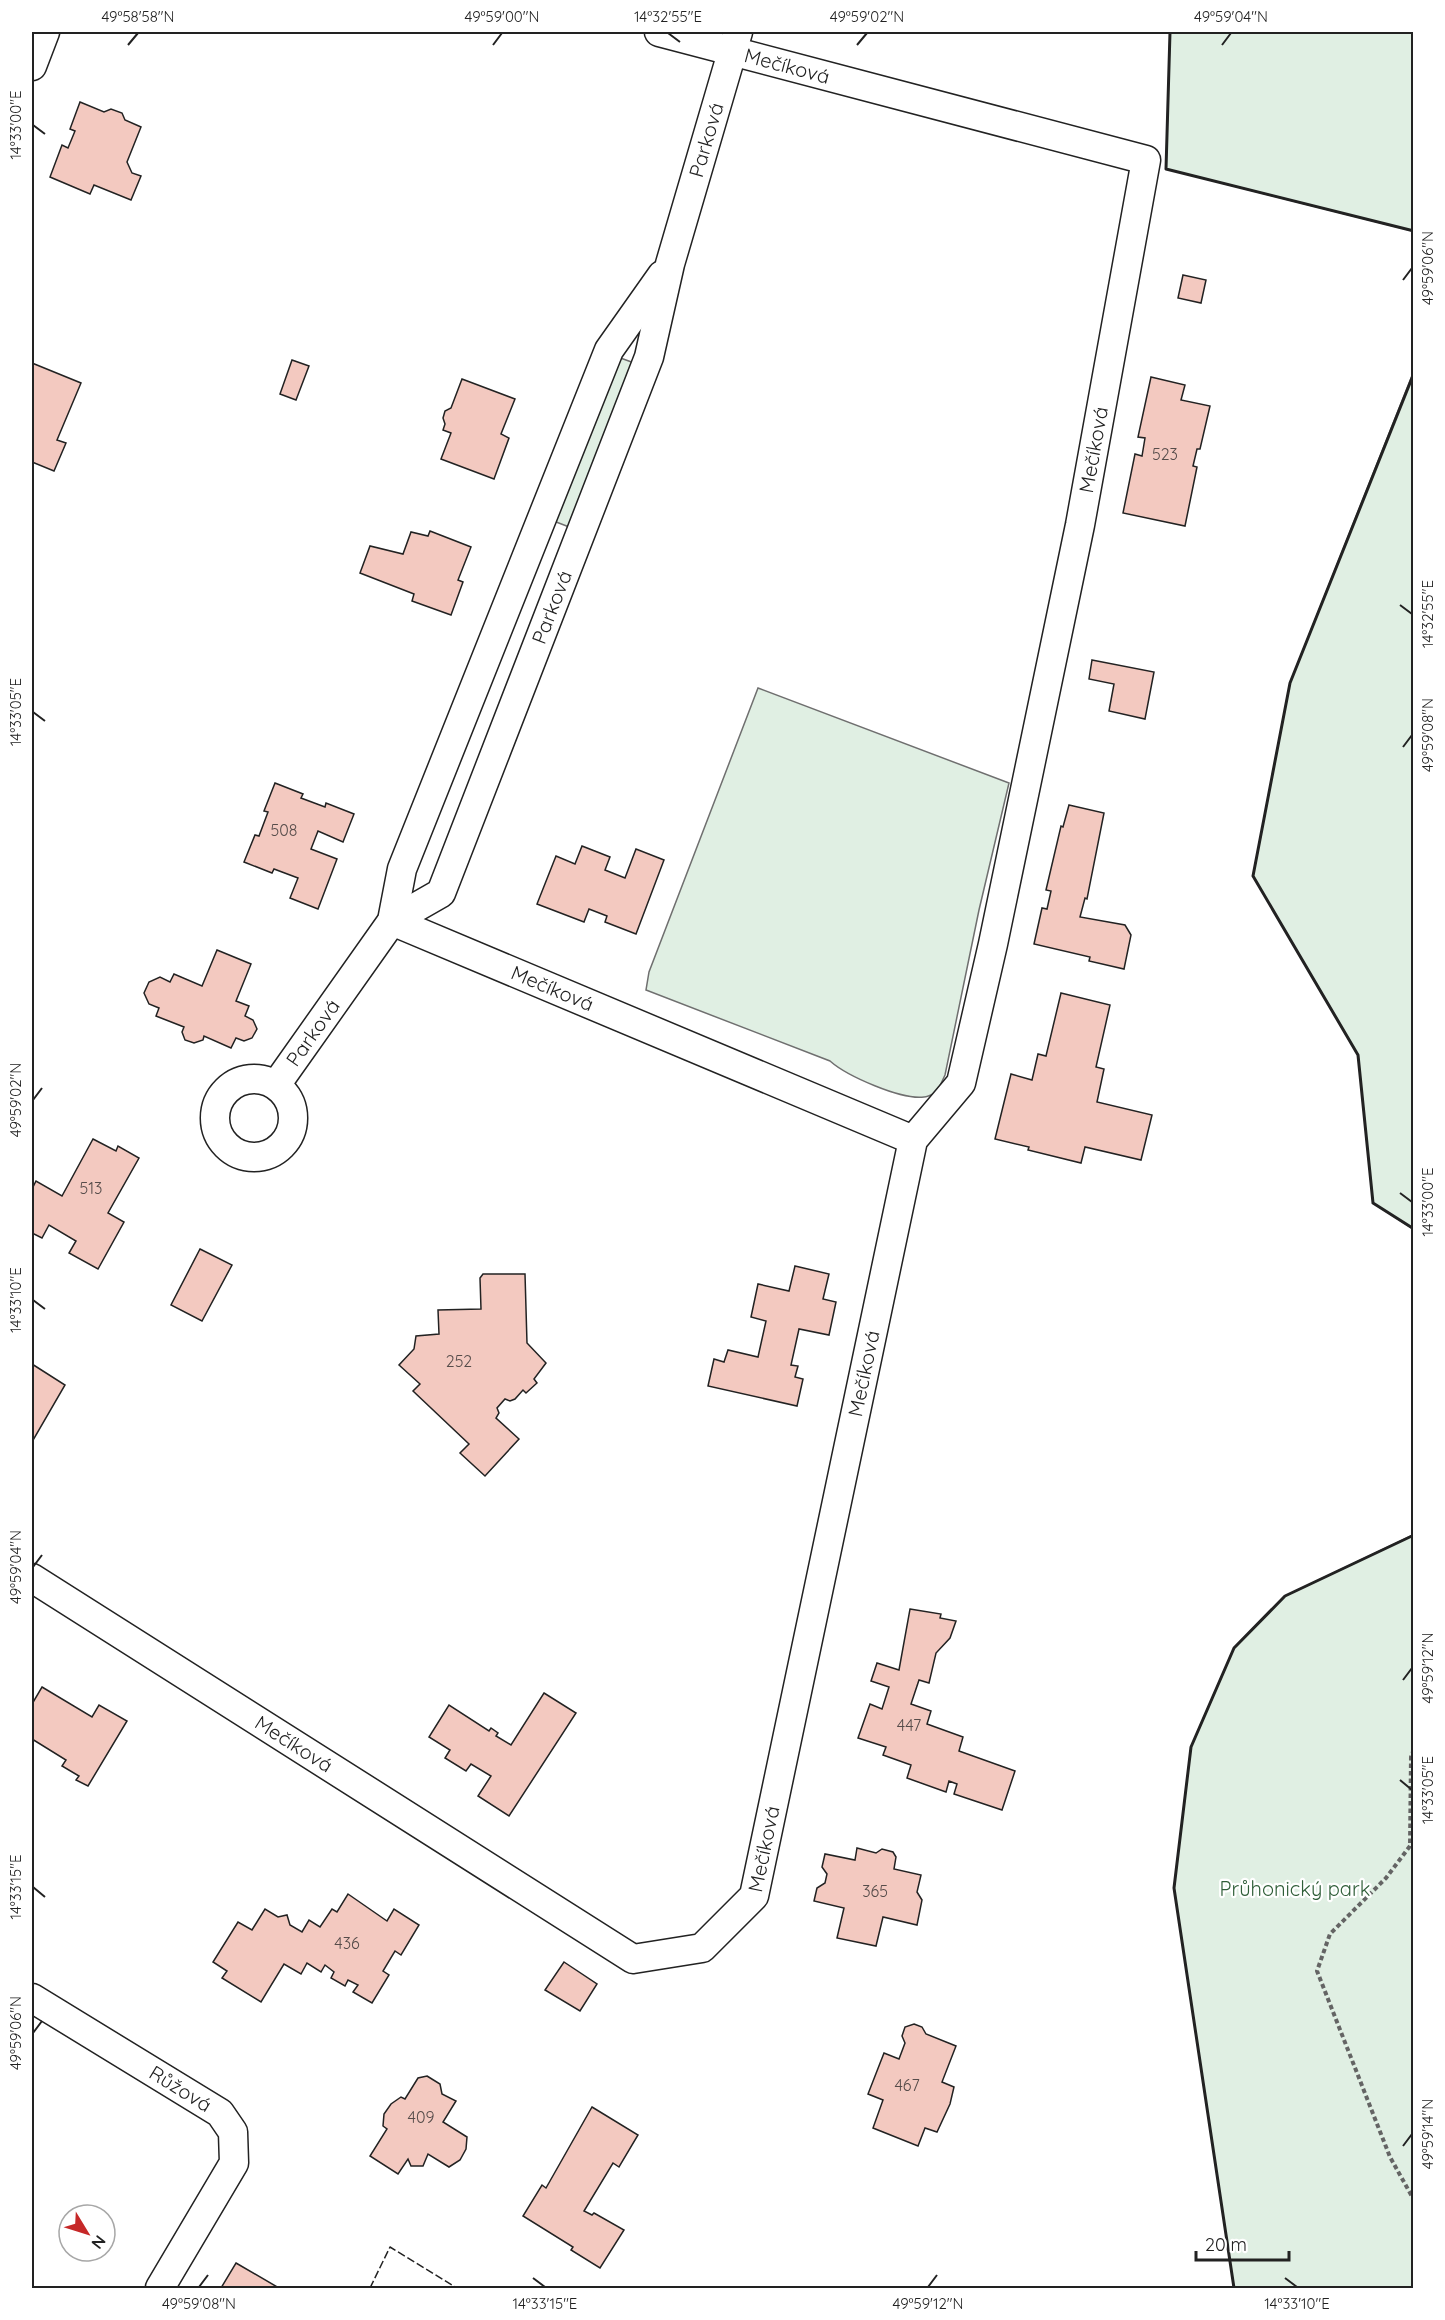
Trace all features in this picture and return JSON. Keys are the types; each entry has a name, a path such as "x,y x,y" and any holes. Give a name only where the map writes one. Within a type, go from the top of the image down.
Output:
{"street":[{"path":"32,66 45,32"},
{"path":"659,32 736,42"},
{"name":"Parková","path":"276,1085 392,921 441,892 649,357 670,264 736,42"},
{"name":"Mečíková","path":"32,1578 633,1959 702,1948 753,1896 913,1140 961,1083 993,944 1080,525 1146,160 736,42"},
{"name":"Parková","path":"392,921 402,869 609,350 670,264"},
{"name":"Mečíková","path":"392,921 913,1140"},
{"name":"Růžová","path":"32,1998 220,2113 233,2132 234,2163 160,2289"}],"path":[{"path":"1413,1749 1410,1846 1386,1878 1330,1934 1317,1971 1390,2157 1413,2200"}],"green space":[{"path":"1170,32 1413,32 1413,231 1166,169"},
{"path":"615,356 637,364 577,530 551,520"},
{"path":"1413,373 1414,1229 1373,1203 1358,1055 1253,876 1290,683"},
{"path":"758,688 1009,783 979,910 945,1075 937,1092 926,1097 902,1095 875,1086 830,1061 646,990 649,972"},
{"name":"Průhonický park","path":"1413,1535 1413,2288 1234,2288 1174,1888 1191,1747 1234,1648 1285,1596"}],"building":[{"path":"80,102 104,112 111,109 122,113 125,120 141,127 127,162 132,173 141,176 131,200 94,185 90,194 50,177 62,145 68,148 75,131 70,129"},
{"path":"1183,275 1206,280 1201,303 1178,298"},
{"path":"292,360 309,366 296,400 280,394"},
{"path":"32,363 81,383 57,440 66,443 54,471 32,462"},
{"path":"1151,377 1185,385 1181,400 1210,406 1200,449 1197,449 1193,466 1197,467 1185,526 1123,513 1135,454 1142,456 1145,438 1138,437"},
{"path":"462,379 515,399 501,434 509,438 494,479 441,459 451,433 443,430 445,424 443,418 445,411 451,408"},
{"path":"430,531 471,547 458,580 463,582 451,615 412,601 414,594 360,573 370,546 403,554 411,532 428,536"},
{"path":"1092,660 1154,672 1145,719 1109,711 1114,684 1089,679"},
{"path":"275,783 303,794 301,798 325,807 326,803 354,814 343,842 318,831 311,849 337,859 318,909 290,898 298,878 274,869 272,873 244,862 255,835 259,836 268,812 264,811"},
{"path":"1069,805 1104,813 1087,899 1085,898 1080,917 1125,925 1131,935 1124,969 1089,961 1090,957 1034,944 1042,908 1047,909 1051,891 1046,890 1061,826 1063,827"},
{"path":"582,846 610,857 605,870 625,878 636,849 664,860 636,934 605,922 607,916 589,909 584,922 537,904 556,856 575,864"},
{"path":"217,950 251,964 236,1001 249,1006 245,1016 253,1020 257,1029 252,1038 244,1041 236,1038 231,1048 204,1036 203,1040 194,1043 185,1040 182,1032 184,1027 156,1016 159,1008 149,1004 144,993 149,982 160,977 170,982 174,974 202,986"},
{"path":"1061,993 1110,1005 1096,1067 1104,1069 1097,1102 1152,1115 1141,1160 1085,1147 1081,1163 995,1139 1011,1074 1032,1080 1038,1054 1046,1056"},
{"path":"93,1139 116,1151 118,1146 139,1158 108,1213 124,1222 98,1269 69,1253 76,1241 49,1225 42,1238 32,1233 32,1189 36,1181 62,1196"},
{"path":"200,1249 232,1265 202,1321 171,1305"},
{"path":"795,1266 829,1274 823,1299 836,1302 829,1335 799,1329 791,1365 798,1366 795,1377 803,1379 797,1406 708,1386 714,1359 724,1362 728,1350 758,1357 766,1321 751,1317 758,1284 789,1291"},
{"path":"483,1274 525,1274 527,1343 546,1363 534,1379 537,1383 526,1393 523,1390 515,1399 510,1401 505,1399 497,1408 499,1413 496,1418 519,1439 485,1476 460,1453 469,1444 413,1391 420,1384 399,1365 414,1349 416,1336 439,1334 438,1310 481,1309 480,1278"},
{"path":"32,1364 65,1385 32,1442"},
{"path":"910,1609 941,1614 940,1618 956,1621 950,1638 936,1653 929,1683 919,1680 911,1704 931,1711 927,1724 963,1737 959,1751 1015,1771 1002,1810 954,1794 957,1784 949,1781 946,1792 907,1778 911,1765 883,1755 886,1747 858,1738 870,1704 882,1709 889,1687 871,1681 877,1663 899,1670"},
{"path":"42,1687 92,1717 99,1705 127,1721 88,1786 76,1780 79,1776 62,1766 66,1760 32,1739 32,1704"},
{"path":"544,1693 576,1713 509,1816 478,1796 491,1776 471,1764 466,1771 445,1758 450,1750 429,1737 449,1705 489,1731 491,1728 498,1733 496,1736 511,1745"},
{"path":"857,1848 876,1853 882,1849 893,1852 896,1857 894,1869 921,1875 917,1892 922,1900 917,1925 883,1917 876,1946 837,1938 844,1908 814,1901 817,1888 825,1883 827,1874 822,1867 825,1854 855,1860"},
{"path":"348,1894 387,1921 394,1909 419,1925 401,1955 395,1951 383,1971 389,1975 372,2003 353,1992 358,1985 348,1980 345,1986 331,1978 334,1972 325,1965 321,1972 307,1963 301,1974 284,1964 261,2002 222,1978 227,1971 213,1962 238,1922 252,1930 265,1909 278,1917 287,1915 290,1925 302,1932 309,1920 320,1927 332,1909 337,1912"},
{"path":"564,1962 597,1984 580,2011 545,1990"},
{"path":"914,2024 922,2027 926,2034 956,2046 942,2082 954,2087 950,2104 937,2132 925,2128 918,2146 873,2128 883,2100 868,2094 884,2053 899,2059 905,2043 902,2036 905,2027"},
{"path":"427,2076 440,2084 442,2094 456,2101 443,2122 467,2137 466,2149 460,2160 449,2167 428,2154 423,2166 411,2166 408,2159 398,2174 370,2156 387,2129 383,2126 384,2114 391,2104 401,2097 405,2099 418,2078"},
{"path":"592,2107 638,2135 619,2167 613,2163 584,2211 592,2215 594,2213 624,2230 600,2268 571,2250 573,2247 523,2216 542,2185 546,2188"},
{"path":"236,2263 279,2288 221,2288"}],"fence":[{"path":"370,2288 390,2247 457,2288"}],"wall":[{"path":"1170,32 1166,169 1414,231"},
{"path":"1414,373 1290,683 1253,876 1358,1055 1373,1203 1414,1229"},
{"path":"1234,2288 1174,1888 1191,1747 1234,1648 1285,1596 1414,1535"}]}
